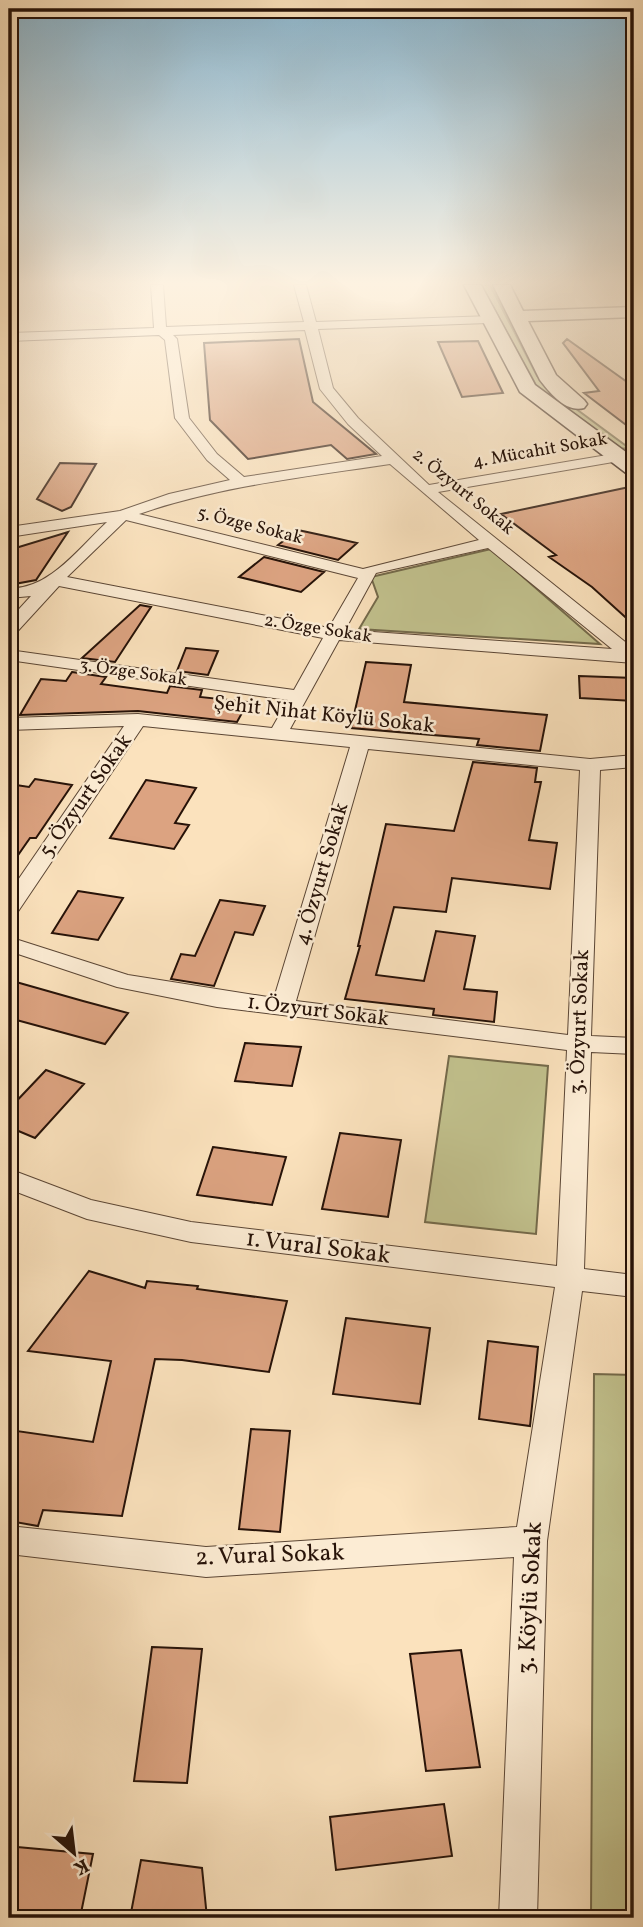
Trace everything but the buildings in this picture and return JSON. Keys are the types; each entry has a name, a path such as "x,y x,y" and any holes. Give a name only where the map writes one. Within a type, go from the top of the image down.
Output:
{"street":[{"path":"176,375 182,418 212,457 240,482"},
{"name":"2. Özyurt Sokak","path":"323,375 327,389 392,460 633,657"},
{"path":"520,375 527,388 629,460"},
{"path":"546,375 557,389 613,428"},
{"path":"9,532 123,515 174,497 240,482 392,460"},
{"name":"4. Mücahit Sokak","path":"426,490 629,460"},
{"path":"9,630 55,580 123,515"},
{"name":"5. Özge Sokak","path":"123,515 367,575"},
{"path":"279,732 336,635 370,570 494,542"},
{"path":"9,593 22,594 55,580"},
{"name":"2. Özge Sokak","path":"55,580 336,635 633,657"},
{"name":"3. Özge Sokak","path":"9,655 300,696"},
{"name":"Şehit Nihat Köylü Sokak","path":"9,724 138,720 590,765 634,761"},
{"name":"5. Özyurt Sokak","path":"9,908 138,720"},
{"name":"4. Özyurt Sokak","path":"283,1006 361,741"},
{"name":"3. Özyurt Sokak","path":"570,1280 590,765"},
{"name":"1. Özyurt Sokak","path":"9,944 125,982 217,999 579,1044 634,1046"},
{"name":"1. Vural Sokak","path":"9,1179 87,1209 191,1232 634,1286"},
{"name":"3. Köylü Sokak","path":"518,1918 531,1541 570,1280"},
{"name":"2. Vural Sokak","path":"9,1540 206,1562 531,1541"}],"green space":[{"path":"530,375 536,375 560,397 629,448 618,449 536,385"},
{"path":"491,549 600,644 359,629 378,597 371,577"},
{"path":"449,1056 548,1066 536,1234 425,1222"},
{"path":"594,1374 634,1375 634,1918 591,1918"}]}
